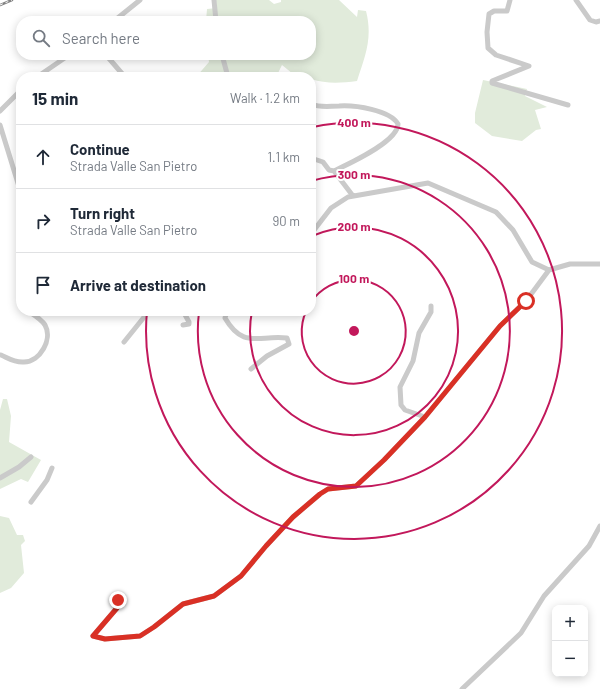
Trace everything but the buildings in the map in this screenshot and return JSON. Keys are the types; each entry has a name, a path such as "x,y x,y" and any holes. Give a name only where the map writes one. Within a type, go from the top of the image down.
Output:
{"street":[{"path":"120,16 140,0"},
{"path":"214,0 216,16"},
{"path":"510,0 507,11 494,11 489,14 487,32 488,48 496,55 529,66 492,81 493,84 568,105"},
{"path":"576,0 590,20 596,22 600,21"},
{"path":"44,72 62,60"},
{"path":"110,60 121,72"},
{"path":"223,60 227,72"},
{"path":"0,111 16,95"},
{"path":"316,105 323,107 346,106 378,111 393,118 398,124 398,128 386,142 334,171"},
{"path":"0,125 16,177"},
{"path":"316,160 323,162 329,170 334,171 353,196"},
{"path":"316,228 331,208 348,197 428,183 496,212 513,230 532,262 549,270"},
{"path":"118,600 117,608 93,636 105,639 140,636 183,604 214,596 241,576 293,517 320,494 328,489 356,486 384,460 425,417 500,326 526,301 549,270 570,264 600,264"},
{"path":"425,417 405,410 401,405 400,387 410,367 416,342 431,312 431,306"},
{"path":"0,355 15,361 24,362 33,360 40,353 45,345 47,331 44,325 34,316"},
{"path":"124,342 144,316"},
{"path":"183,325 188,324 189,322 186,316"},
{"path":"226,316 225,318 232,331 250,340 273,337 287,338 289,344 267,356 251,370"},
{"path":"0,478 19,468 31,457"},
{"path":"31,502 47,480 52,468"},
{"path":"462,689 521,633 544,596 589,546 600,526"}],"green space":[{"path":"216,0 269,0 274,4 281,2 281,0 339,0 357,17 358,10 366,11 369,30 367,47 357,81 334,83 317,81 316,72 291,72 282,65 278,72 200,72 209,62 209,60 316,60 316,16 206,16 207,9 217,8"},
{"path":"483,80 527,89 525,96 547,107 535,110 541,129 536,130 522,141 492,136 475,123 475,113"},
{"path":"3,399 7,399 11,416 9,442 41,460 28,482 21,479 0,489 0,410"},
{"path":"0,516 9,518 17,535 23,535 25,541 21,545 24,573 11,588 0,593"}],"railway":[{"path":"0,5 12,0"}],"route":[{"path":"118,600 117,608 93,636 105,639 140,636 183,604 214,596 241,576 293,517 320,494 328,489 356,486 384,460 425,417 457,379 481,347 526,301"}]}
